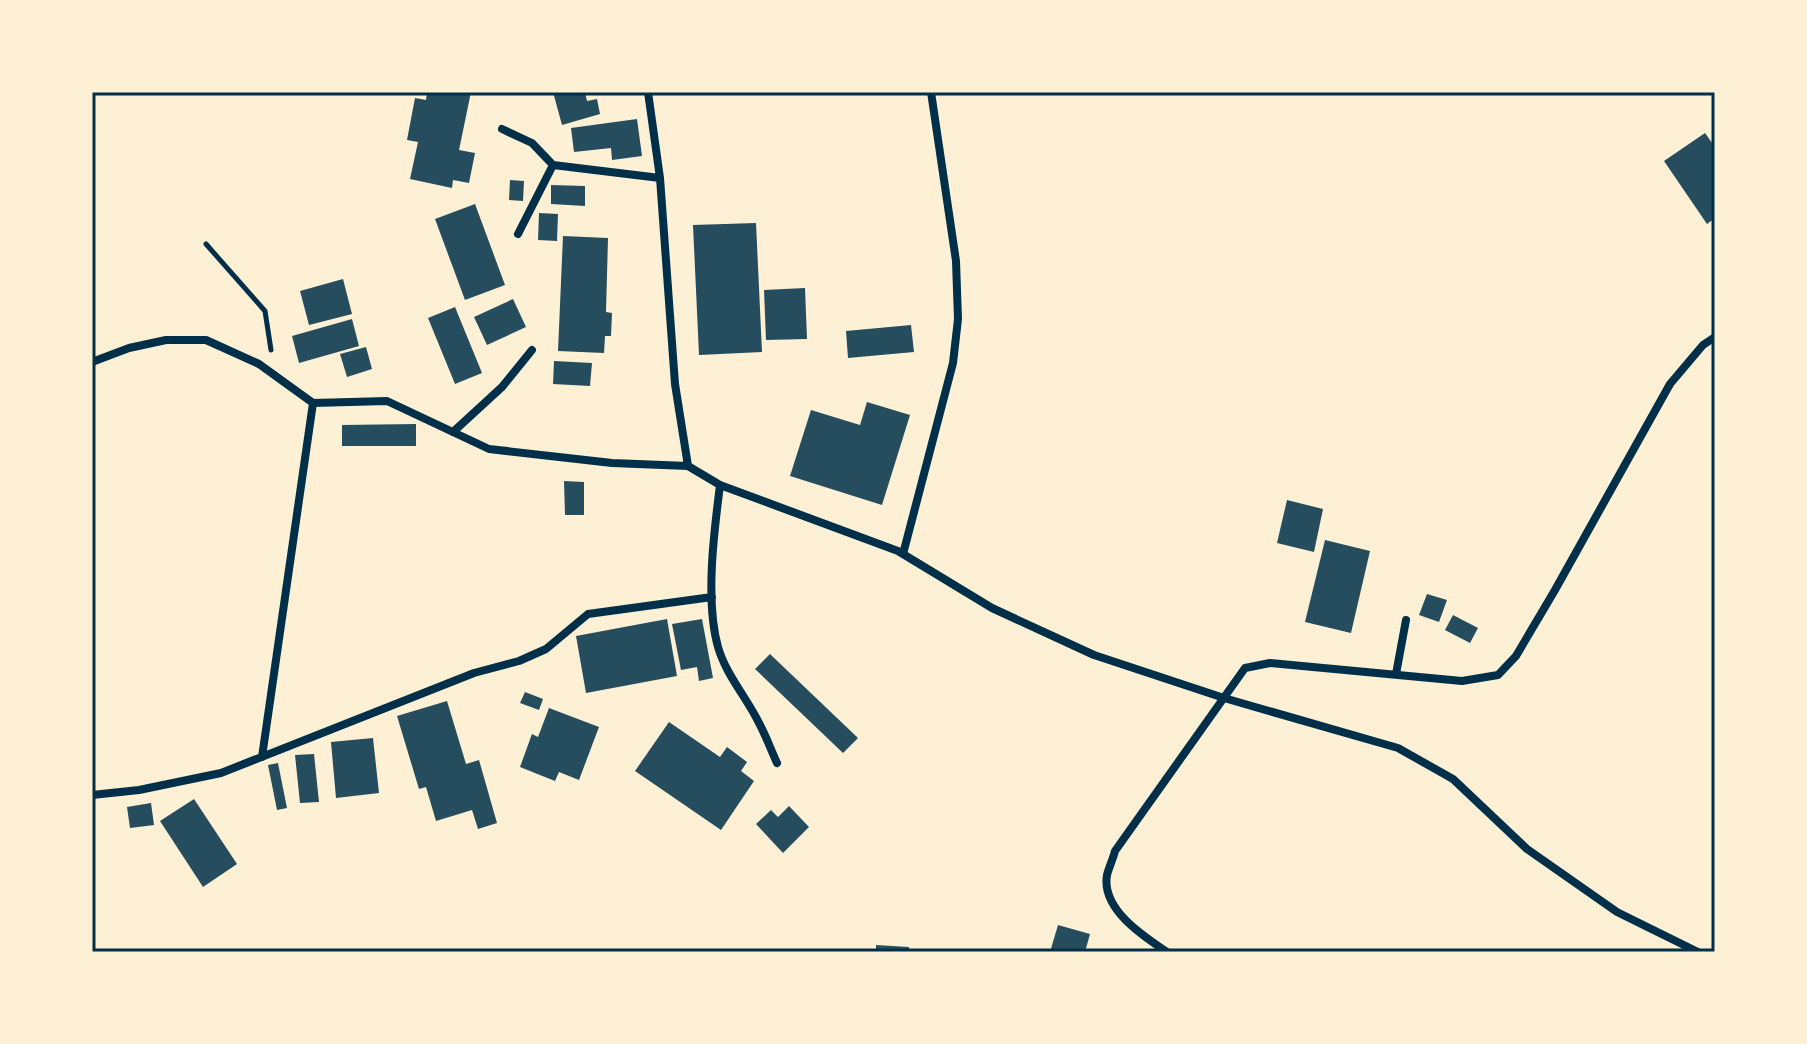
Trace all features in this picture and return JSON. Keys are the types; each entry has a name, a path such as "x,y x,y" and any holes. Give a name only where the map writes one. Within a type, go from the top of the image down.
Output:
{"street":[{"path":"648,92 660,178 675,384 688,466"},
{"path":"903,554 953,363 958,319 956,261 931,92"},
{"path":"502,129 532,143 553,165 660,178"},
{"path":"518,234 553,165"},
{"path":"1167,952 1156,949 1113,907 1107,877 1115,851 1245,668 1270,663 1462,681 1498,675 1516,656 1670,384 1703,345 1715,337"},
{"path":"92,362 129,348 166,340 206,340 259,364 313,403 387,401 489,449 612,463 688,466 720,485 903,554 992,608 1094,655 1224,698 1398,748 1453,779 1527,849 1617,912 1698,952"},
{"path":"453,432 502,387 532,350"},
{"path":"262,757 313,403"},
{"path":"720,485 713,541 712,597 718,647 759,722 777,763"},
{"path":"92,795 139,790 221,773 474,673 519,661 546,649 588,614 712,597"},
{"path":"1396,674 1406,620"}],"path":[{"path":"206,244 265,311 274,375"}],"building":[{"path":"427,92 471,92 459,150 475,153 469,183 453,180 452,188 410,179 418,142 407,140 415,98 426,100"},
{"path":"553,92 585,92 587,101 597,99 600,114 562,125"},
{"path":"637,119 642,156 612,160 611,148 574,152 571,128"},
{"path":"1705,133 1715,147 1715,218 1707,224 1664,161"},
{"path":"510,180 524,181 523,201 509,200"},
{"path":"551,185 585,186 585,206 551,204"},
{"path":"475,204 505,285 465,300 435,219"},
{"path":"539,213 558,214 557,241 538,240"},
{"path":"756,223 762,352 699,355 693,225"},
{"path":"563,236 608,238 606,312 612,313 611,336 605,336 604,353 558,351"},
{"path":"343,279 352,314 309,325 300,291"},
{"path":"805,288 807,339 766,340 764,290"},
{"path":"513,299 526,327 487,345 474,317"},
{"path":"455,307 482,373 455,384 428,318"},
{"path":"352,319 359,346 299,363 292,336"},
{"path":"911,325 914,352 848,358 846,331"},
{"path":"366,347 372,369 347,377 340,354"},
{"path":"554,361 592,363 590,386 553,384"},
{"path":"867,402 910,415 882,505 790,476 811,410 860,425"},
{"path":"416,424 416,446 342,446 342,425"},
{"path":"564,481 584,482 584,515 565,515"},
{"path":"1287,500 1323,509 1314,552 1277,543"},
{"path":"1325,540 1370,551 1351,633 1305,622"},
{"path":"1427,594 1447,600 1439,622 1419,615"},
{"path":"1453,615 1478,628 1470,643 1445,630"},
{"path":"667,619 677,676 586,693 576,636"},
{"path":"702,619 713,678 699,681 697,667 681,670 672,624"},
{"path":"770,654 858,738 843,753 755,669"},
{"path":"525,692 543,699 539,710 520,703"},
{"path":"447,701 466,764 479,760 497,823 478,829 472,810 436,821 426,787 419,789 397,716"},
{"path":"549,708 599,727 579,780 559,772 555,781 520,767 532,734 538,737"},
{"path":"669,722 720,757 727,747 747,762 741,771 754,781 721,830 635,771"},
{"path":"373,738 379,793 336,798 331,742"},
{"path":"314,754 319,802 300,803 295,755"},
{"path":"278,763 287,808 277,810 268,765"},
{"path":"194,799 237,864 203,887 160,821"},
{"path":"151,803 154,825 130,828 127,807"},
{"path":"789,806 809,827 783,853 756,824 771,810 778,817"},
{"path":"1058,925 1090,934 1085,952 1050,952"},
{"path":"876,945 909,947 909,952 876,952"}]}
